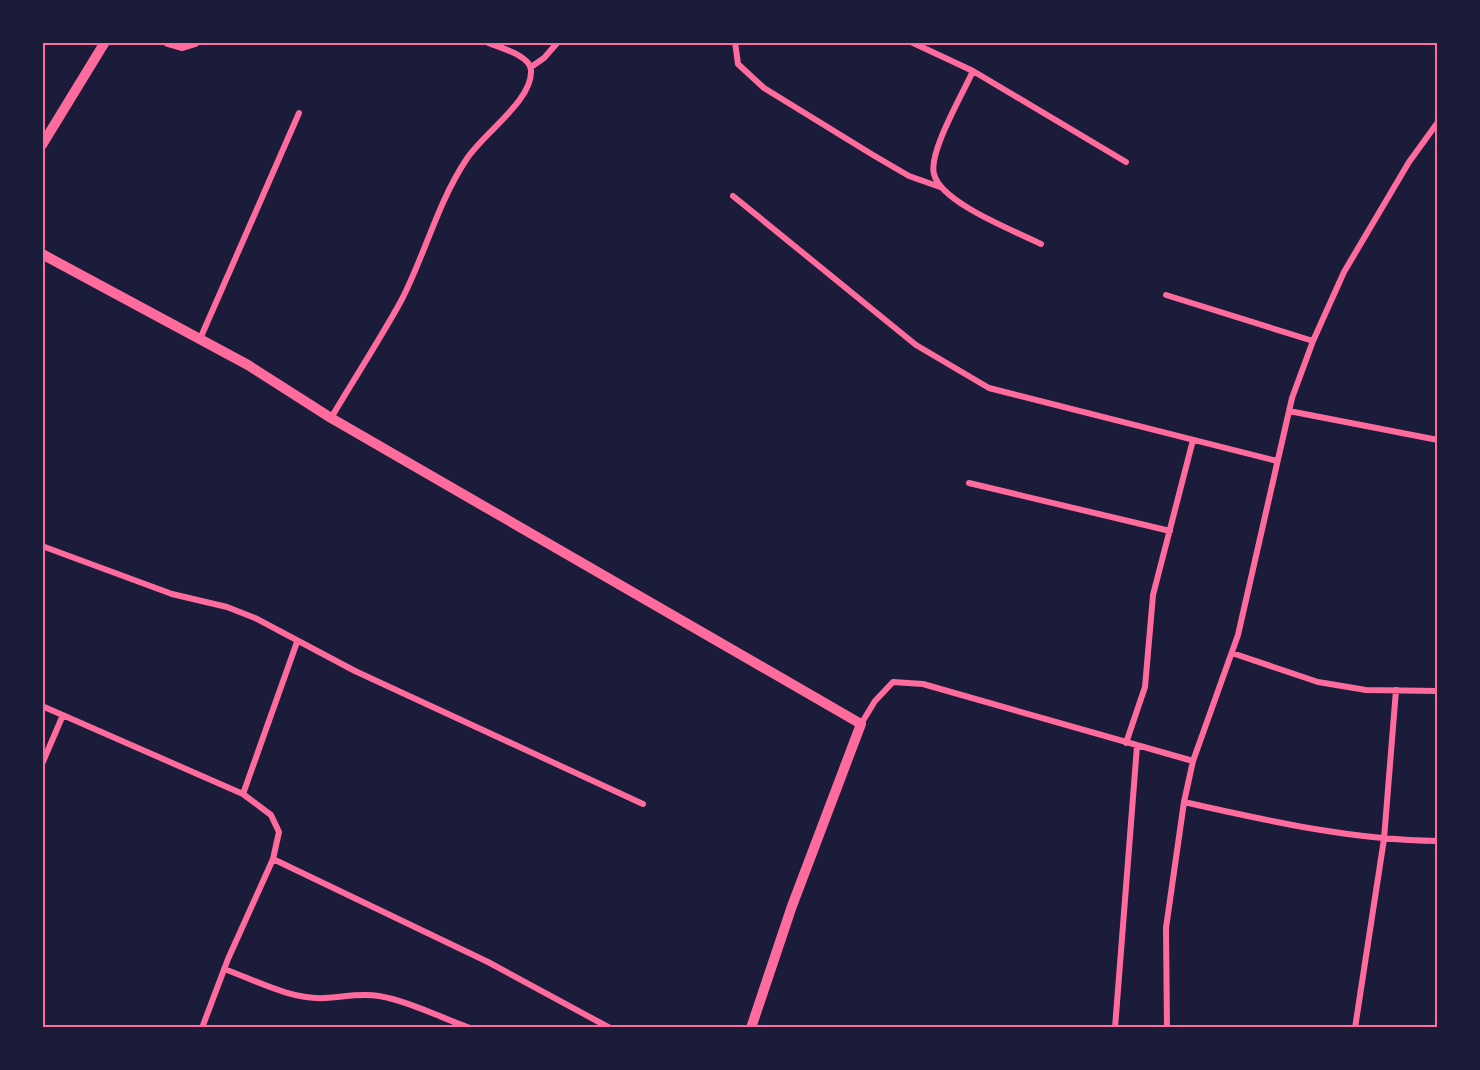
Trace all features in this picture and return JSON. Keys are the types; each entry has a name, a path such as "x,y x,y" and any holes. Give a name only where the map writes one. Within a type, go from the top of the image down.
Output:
{"street":[{"path":"42,145 105,42"},
{"path":"168,42 182,46 195,42"},
{"path":"331,418 402,299 428,233 459,170 470,154 520,100 530,80 531,67 526,60 486,42"},
{"path":"531,67 544,58 558,42"},
{"path":"735,42 738,64 764,88 892,167 940,187 957,202 1041,244"},
{"path":"911,42 973,71 1126,162"},
{"path":"940,187 933,173 940,140 973,71"},
{"path":"200,339 299,113"},
{"path":"1167,1028 1166,928 1184,802 1193,761 1232,653 1289,411 1313,341 1344,272 1409,162 1438,122"},
{"path":"733,196 916,345 989,388 1277,461"},
{"path":"42,254 248,365 331,418 861,724"},
{"path":"1166,295 1313,341"},
{"path":"1289,411 1438,440"},
{"path":"1126,743 1145,687 1153,595 1193,440"},
{"path":"969,483 1170,531"},
{"path":"42,546 172,594 227,607 255,618 354,671 643,804"},
{"path":"243,794 297,642"},
{"path":"1232,653 1318,682 1366,690 1438,691"},
{"path":"752,1028 792,906 861,724 874,701 893,682 923,684 1193,761"},
{"path":"1355,1028 1384,839 1396,690"},
{"path":"42,706 243,794 271,815 279,832 273,859 224,969 202,1028"},
{"path":"42,764 63,715"},
{"path":"1115,1028 1137,746"},
{"path":"1184,802 1302,827 1384,839 1438,841"},
{"path":"273,859 488,962 610,1028"},
{"path":"224,969 306,996 324,998 357,994 382,997 470,1028"}]}
